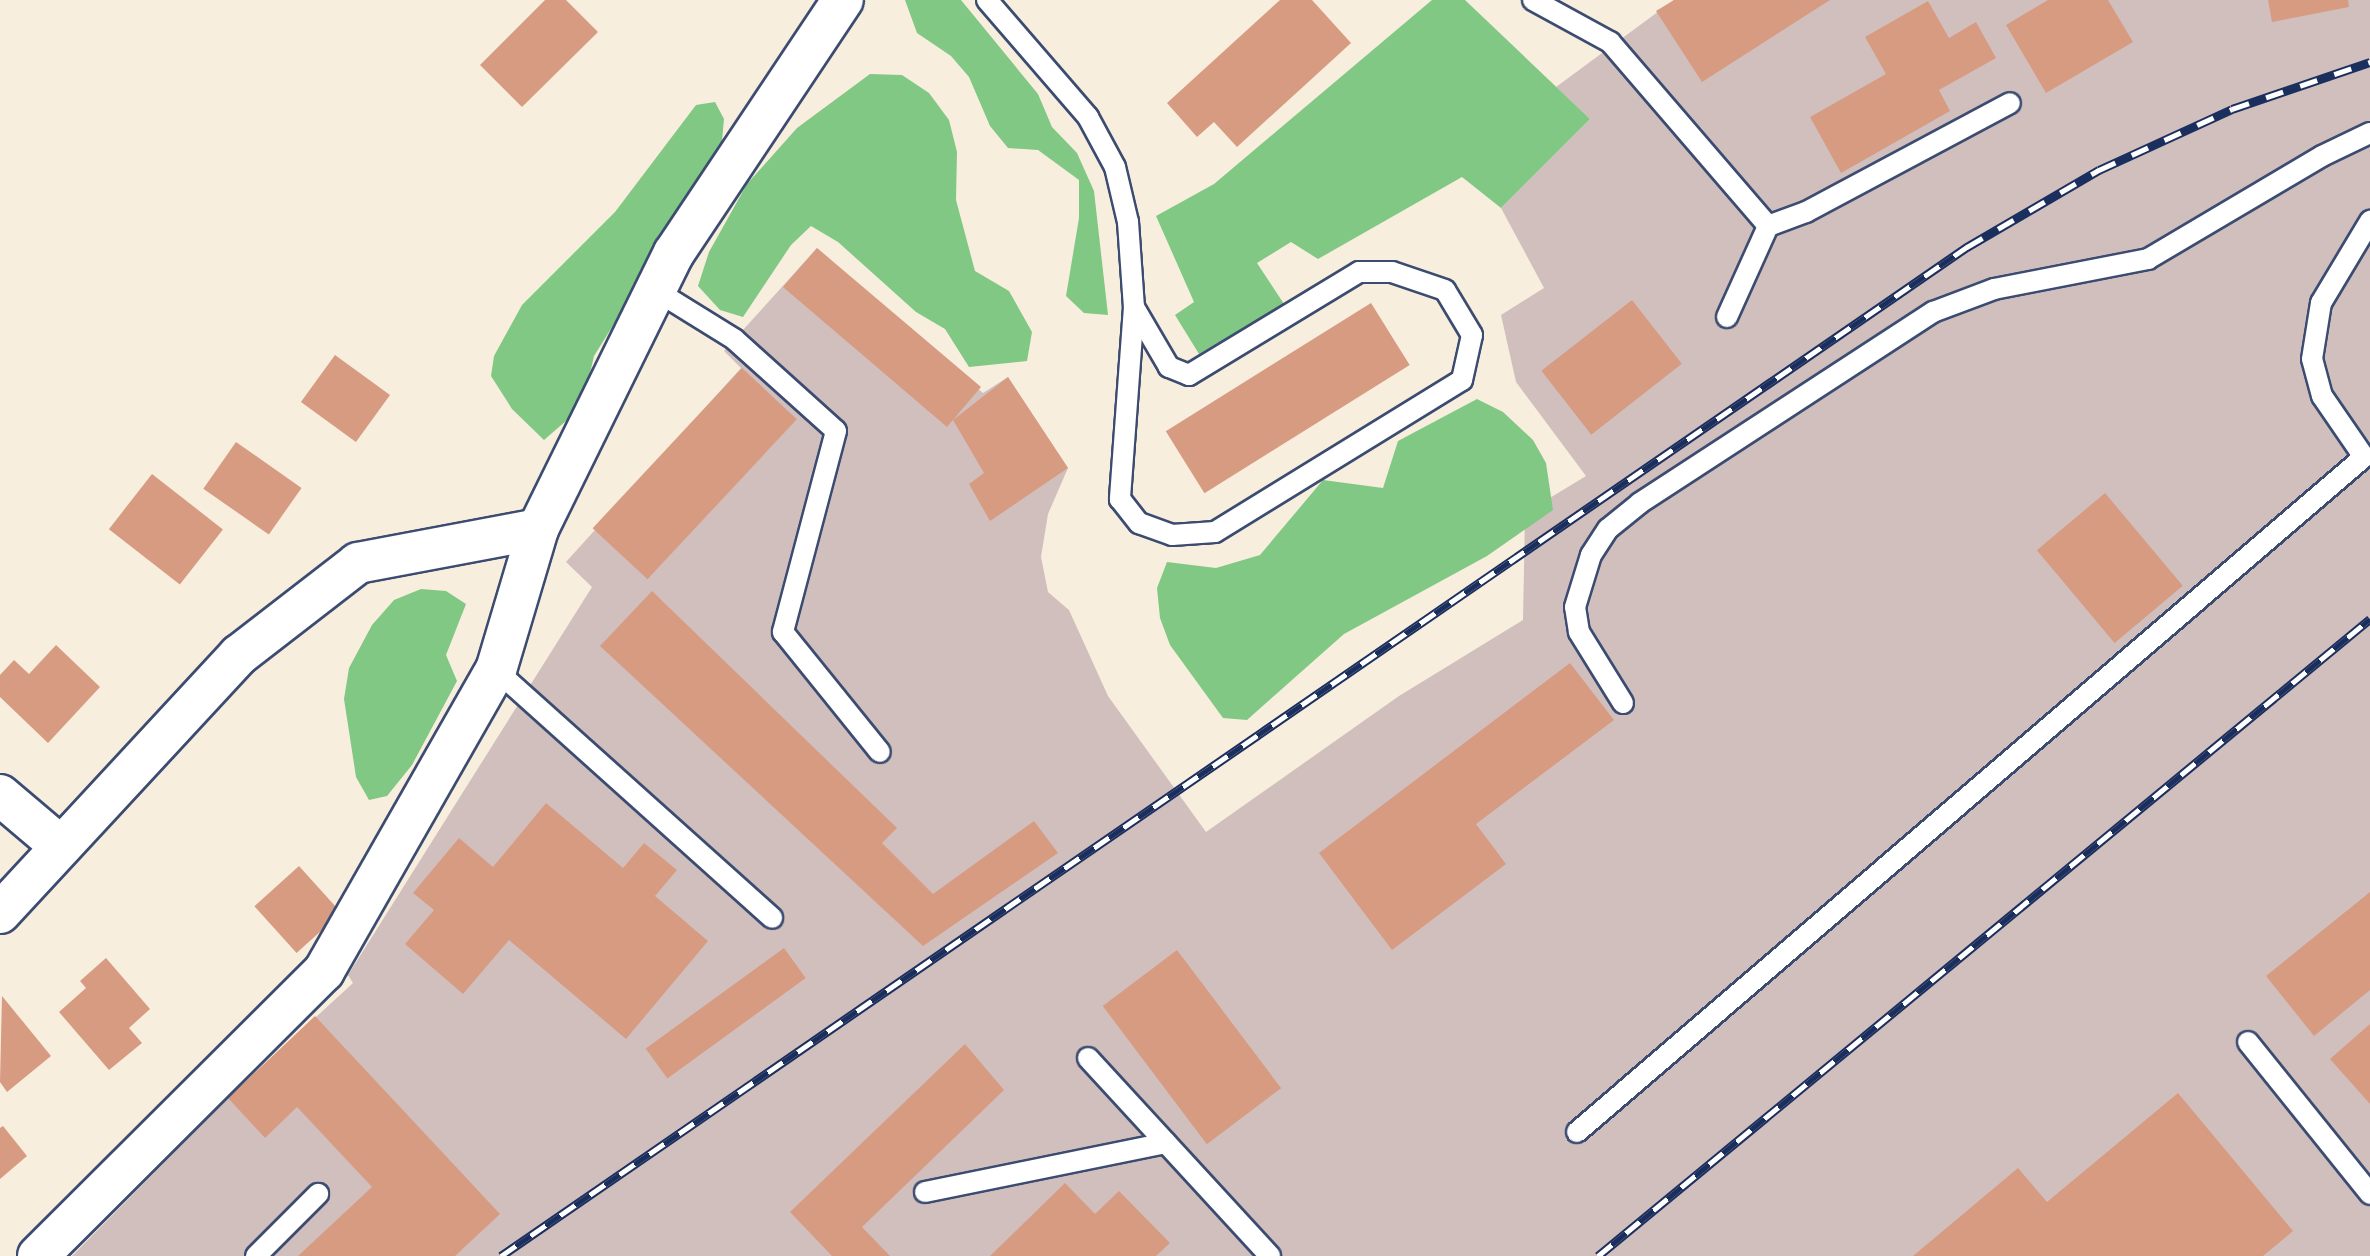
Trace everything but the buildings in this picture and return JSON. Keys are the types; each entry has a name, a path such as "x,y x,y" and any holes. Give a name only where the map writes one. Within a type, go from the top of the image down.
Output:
{"street":[{"path":"38,1256 324,971 496,670 538,529 674,253 843,0"},
{"path":"0,913 59,845 239,655 358,563 538,529"},
{"path":"0,795 59,845"}],"lane":[{"path":"987,0 1088,117 1115,167 1128,222 1134,307 1120,499 1139,523 1172,535 1215,532 1462,380 1472,335 1445,290 1392,272 1359,272 1189,375 1169,367 1134,307"},
{"path":"1533,0 1610,42 1768,226"},
{"path":"1727,317 1768,226 1806,212 2010,103"},
{"path":"1623,703 1579,632 1575,607 1579,583 1600,542 1640,503 1933,312 1994,289 2148,259 2322,156 2370,133"},
{"path":"1577,1132 2367,459 2322,396 2312,359 2321,303 2370,221"},
{"path":"655,290 734,339 836,431 783,632 880,752"},
{"path":"496,670 772,918"},
{"path":"2248,1042 2370,1194"},
{"path":"1088,1058 1270,1256"},
{"path":"925,1192 1166,1143"},
{"path":"256,1256 318,1194"}],"shaded area":[{"path":"1674,0 2370,0 2370,1256 72,1256 228,1098 353,983 348,975 592,587 566,562 741,368 724,351 817,248 983,393 1008,377 1068,468 1048,514 1041,557 1048,592 1069,610 1108,696 1206,832 1399,696 1523,620 1525,513 1586,476 1516,382 1501,315 1544,288 1501,208 1590,119 1556,87"}],"green space":[{"path":"905,0 961,0 1038,94 1052,127 1077,153 1094,191 1108,315 1084,313 1066,296 1079,218 1079,180 1038,150 1008,148 990,126 969,77 951,56 917,33"},
{"path":"1432,0 1465,0 1590,119 1501,208 1462,177 1318,259 1291,242 1257,263 1284,304 1199,354 1175,315 1194,302 1156,216 1214,184"},
{"path":"870,74 902,75 929,93 949,120 957,152 956,200 975,271 1009,291 1032,332 1027,361 969,367 945,329 916,312 838,242 811,226 791,245 743,317 720,310 698,286 709,252 747,184 797,128"},
{"path":"715,102 724,119 721,152 594,356 582,407 544,440 512,409 491,376 494,356 522,305 615,212 696,105"},
{"path":"1477,399 1503,412 1533,440 1546,463 1553,510 1487,556 1344,634 1247,720 1223,718 1170,645 1160,618 1157,588 1167,562 1216,568 1260,555 1323,480 1383,488 1398,441"},
{"path":"421,589 446,591 466,604 446,655 457,681 412,765 387,796 369,800 356,777 344,699 349,668 372,625 394,600"}],"railway":[{"path":"501,1256 1967,247 2099,170 2232,109 2370,62"},
{"path":"1598,1256 2370,619"}]}
